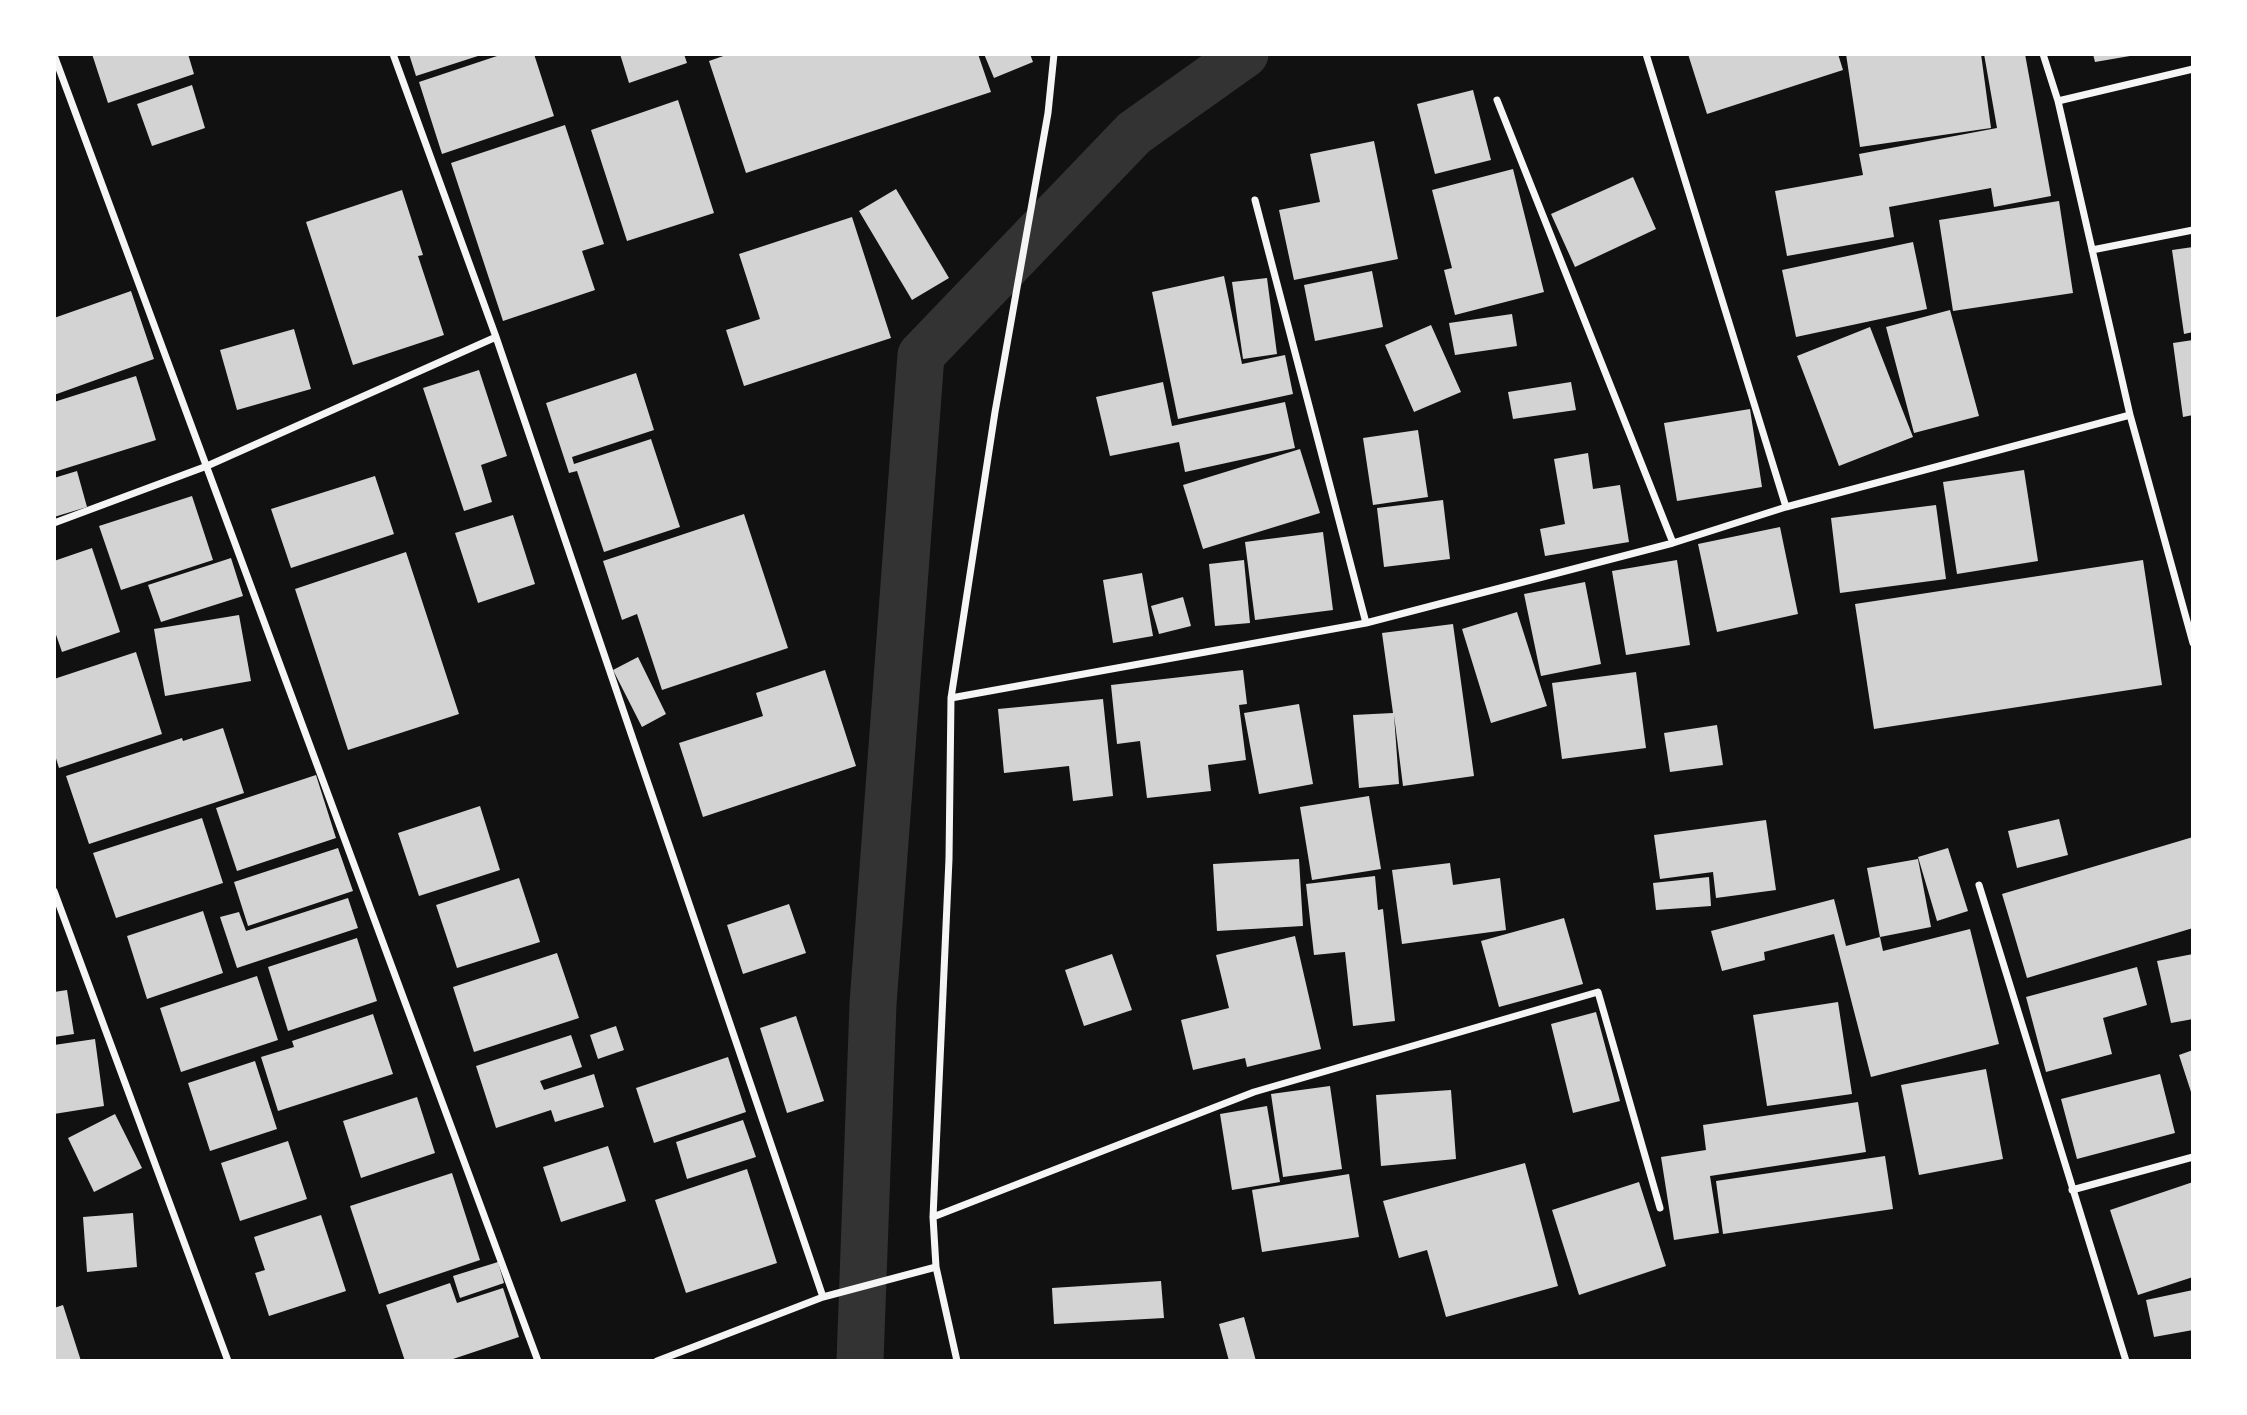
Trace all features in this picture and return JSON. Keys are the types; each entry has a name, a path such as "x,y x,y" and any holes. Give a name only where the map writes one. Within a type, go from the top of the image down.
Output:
{"street":[{"path":"393,54 496,337 825,1297"},
{"path":"957,1361 934,1268 933,1217 949,859 951,698 995,412 1048,113 1054,54"},
{"path":"1646,54 1786,507"},
{"path":"2043,54 2058,101 2130,415 2193,643"},
{"path":"54,55 538,1361"},
{"path":"2058,101 2193,69"},
{"path":"1497,100 1673,543"},
{"path":"1255,200 1366,623"},
{"path":"2092,250 2193,230"},
{"path":"54,523 207,466 496,337"},
{"path":"951,698 1366,623 1673,543 1786,507 2130,415"},
{"path":"1979,885 2126,1361"},
{"path":"54,891 228,1361"},
{"path":"933,1217 1254,1092 1598,992 1660,1208"},
{"path":"2072,1190 2193,1157"},
{"path":"657,1361 825,1297 934,1268"}],"building":[{"path":"92,54 188,54 194,74 108,103"},
{"path":"409,54 481,54 481,55 416,76"},
{"path":"503,54 534,54 554,116 442,154 419,82"},
{"path":"620,54 684,54 687,63 629,83"},
{"path":"729,54 978,54 991,92 746,173 709,61"},
{"path":"984,54 1030,54 1033,62 994,78"},
{"path":"1688,54 1838,54 1843,70 1707,114"},
{"path":"1846,54 1981,54 1991,128 1860,147"},
{"path":"1984,54 2025,54 2051,196 1994,207 1991,188 1889,207 1894,237 1787,256 1775,191 1863,175 1859,154 1997,128"},
{"path":"2093,54 2130,54 2130,56 2095,62"},
{"path":"192,85 205,128 152,146 137,104"},
{"path":"1473,90 1491,160 1435,174 1417,104"},
{"path":"678,100 714,213 627,241 591,130"},
{"path":"565,125 604,244 582,251 595,290 503,321 451,163"},
{"path":"1374,141 1398,259 1294,280 1279,210 1320,202 1310,154"},
{"path":"1513,169 1544,292 1455,315 1444,270 1452,268 1432,190"},
{"path":"1633,177 1656,229 1575,267 1551,214"},
{"path":"896,189 949,278 912,300 859,211"},
{"path":"402,190 423,255 418,256 444,335 353,365 306,222"},
{"path":"2059,201 2073,293 1953,311 1939,220"},
{"path":"852,217 891,338 744,386 726,330 760,319 739,254"},
{"path":"1913,242 1927,309 1796,337 1782,270"},
{"path":"2193,247 2193,332 2184,334 2172,250"},
{"path":"1372,271 1383,327 1315,341 1304,285"},
{"path":"1224,276 1242,364 1285,355 1293,394 1178,419 1152,292"},
{"path":"1267,278 1277,354 1243,359 1232,282"},
{"path":"131,291 154,359 54,395 54,318"},
{"path":"1950,310 1979,416 1914,433 1886,327"},
{"path":"1512,314 1517,346 1455,355 1449,323"},
{"path":"1431,325 1461,392 1414,412 1385,345"},
{"path":"1870,327 1913,437 1839,466 1797,356"},
{"path":"294,329 311,389 237,410 220,350"},
{"path":"2193,340 2193,415 2183,417 2173,343"},
{"path":"479,370 507,456 481,465 492,502 464,511 423,388"},
{"path":"636,373 654,430 572,457 574,464 651,439 680,527 604,552 577,471 569,473 546,403"},
{"path":"136,376 156,440 54,472 54,402"},
{"path":"1163,382 1172,426 1285,402 1295,448 1185,472 1179,442 1110,456 1096,397"},
{"path":"1571,382 1576,410 1513,419 1508,392"},
{"path":"1750,409 1762,487 1677,501 1664,423"},
{"path":"1418,430 1428,497 1373,505 1363,438"},
{"path":"1300,449 1320,513 1203,549 1183,485"},
{"path":"1588,453 1593,489 1620,485 1629,542 1545,556 1540,529 1565,524 1554,459"},
{"path":"2024,470 2038,561 1957,574 1943,482"},
{"path":"77,471 87,507 54,517 54,478"},
{"path":"375,476 394,534 291,568 271,509"},
{"path":"192,496 213,560 121,590 99,526"},
{"path":"1443,500 1450,559 1384,567 1377,508"},
{"path":"1936,505 1946,579 1840,593 1831,518"},
{"path":"744,514 788,648 662,690 637,614 622,620 603,561"},
{"path":"513,515 535,584 478,603 455,533"},
{"path":"1780,527 1798,614 1717,632 1698,544"},
{"path":"1323,532 1333,610 1255,620 1245,542"},
{"path":"92,548 120,632 62,652 54,629 54,561"},
{"path":"406,552 459,714 348,750 295,589"},
{"path":"231,558 243,596 161,622 148,585"},
{"path":"1244,560 1250,623 1215,626 1209,564"},
{"path":"1677,560 1690,645 1626,655 1612,571"},
{"path":"2143,560 2162,685 1874,729 1855,604"},
{"path":"1142,573 1153,636 1113,643 1103,580"},
{"path":"1585,582 1601,664 1541,676 1524,594"},
{"path":"1183,597 1191,626 1159,634 1151,606"},
{"path":"1517,612 1547,706 1491,723 1462,629"},
{"path":"239,615 251,681 165,696 154,629"},
{"path":"1453,624 1474,776 1403,786 1394,715 1399,784 1359,788 1353,715 1393,713 1382,633"},
{"path":"136,652 162,734 59,768 54,752 54,679"},
{"path":"638,657 666,714 642,727 613,670"},
{"path":"825,670 856,766 703,817 679,743 763,716 756,693"},
{"path":"1243,670 1247,704 1239,705 1246,760 1208,765 1211,791 1147,798 1140,741 1117,744 1111,685"},
{"path":"1636,672 1646,748 1562,759 1552,683"},
{"path":"1103,699 1113,796 1073,801 1069,766 1004,773 998,709"},
{"path":"1299,704 1313,784 1259,794 1244,713"},
{"path":"1717,725 1723,765 1670,772 1664,733"},
{"path":"223,728 244,793 89,844 66,776 182,738 183,741"},
{"path":"316,775 336,838 237,871 216,808"},
{"path":"1369,796 1381,869 1312,880 1300,807"},
{"path":"480,806 500,870 419,896 398,833"},
{"path":"202,818 223,883 116,918 93,853"},
{"path":"2059,819 2068,855 2017,868 2008,831"},
{"path":"1766,820 1776,890 1716,898 1713,872 1660,879 1654,835"},
{"path":"2193,837 2193,928 2027,978 2002,894"},
{"path":"338,848 353,891 248,926 234,882"},
{"path":"1948,848 1968,911 1937,921 1918,857"},
{"path":"1299,859 1303,926 1217,931 1213,864"},
{"path":"1918,859 1931,927 1880,937 1867,868"},
{"path":"1450,863 1453,885 1500,878 1506,930 1402,944 1392,870"},
{"path":"1375,876 1378,910 1383,909 1395,1021 1353,1026 1345,952 1314,955 1306,884"},
{"path":"1709,877 1711,906 1656,910 1653,883"},
{"path":"519,878 540,942 457,968 436,905"},
{"path":"348,898 358,928 237,968 220,917 239,912 246,931"},
{"path":"1834,899 1846,946 1880,937 1883,951 1970,929 1999,1044 1871,1077 1834,934 1764,952 1765,960 1722,971 1711,931"},
{"path":"789,904 806,953 743,974 727,925"},
{"path":"203,911 223,973 147,999 127,936"},
{"path":"1564,918 1583,984 1499,1007 1481,941"},
{"path":"1295,936 1321,1049 1247,1067 1245,1058 1193,1070 1181,1020 1229,1008 1216,955"},
{"path":"357,938 377,1001 288,1031 268,967"},
{"path":"557,953 579,1018 474,1052 453,987"},
{"path":"1112,954 1132,1010 1084,1026 1065,970"},
{"path":"2193,954 2193,1019 2171,1023 2157,961"},
{"path":"2137,967 2147,1005 2103,1018 2112,1054 2046,1072 2026,997"},
{"path":"257,976 278,1040 181,1072 160,1008"},
{"path":"67,990 74,1034 54,1037 54,992"},
{"path":"1838,1002 1852,1094 1767,1106 1753,1015"},
{"path":"1596,1012 1620,1101 1573,1113 1551,1024"},
{"path":"373,1014 393,1074 278,1111 261,1057 294,1047 292,1041"},
{"path":"796,1016 824,1101 787,1113 760,1028"},
{"path":"616,1026 624,1050 598,1059 590,1035"},
{"path":"571,1035 582,1067 540,1081 544,1090 594,1074 604,1107 555,1122 551,1110 496,1128 476,1066"},
{"path":"95,1039 104,1106 54,1114 54,1045"},
{"path":"2193,1050 2193,1095 2192,1095 2179,1055"},
{"path":"728,1057 746,1112 654,1143 636,1088"},
{"path":"255,1061 277,1129 210,1151 188,1083"},
{"path":"1986,1069 2003,1159 1919,1175 1901,1085"},
{"path":"2160,1074 2175,1133 2077,1159 2061,1099"},
{"path":"1330,1086 1342,1169 1283,1177 1271,1094"},
{"path":"1451,1090 1456,1159 1381,1166 1376,1095"},
{"path":"417,1097 435,1153 361,1178 343,1121"},
{"path":"1858,1102 1866,1152 1710,1176 1719,1233 1674,1240 1661,1157 1706,1150 1703,1125"},
{"path":"1267,1106 1280,1182 1232,1190 1220,1114"},
{"path":"115,1114 142,1168 94,1192 68,1138"},
{"path":"743,1120 756,1157 687,1179 676,1142"},
{"path":"288,1141 307,1199 240,1221 221,1163"},
{"path":"608,1146 626,1201 561,1222 543,1167"},
{"path":"1885,1156 1893,1209 1723,1234 1716,1181"},
{"path":"1525,1163 1558,1286 1446,1317 1427,1250 1399,1258 1383,1201"},
{"path":"747,1169 777,1263 686,1293 655,1200"},
{"path":"452,1173 480,1260 379,1294 350,1206"},
{"path":"1349,1174 1359,1237 1262,1252 1252,1190"},
{"path":"1639,1182 1666,1266 1579,1295 1552,1210"},
{"path":"2193,1182 2193,1277 2138,1295 2110,1210"},
{"path":"133,1213 137,1267 87,1272 83,1217"},
{"path":"321,1215 346,1291 269,1316 255,1273 265,1270 254,1237"},
{"path":"498,1262 504,1283 460,1298 453,1276"},
{"path":"1161,1281 1164,1318 1054,1324 1052,1288"},
{"path":"450,1283 457,1303 503,1288 519,1337 447,1361 405,1361 386,1305"},
{"path":"2193,1290 2193,1330 2154,1337 2146,1300"},
{"path":"63,1305 81,1361 54,1361 54,1308"},
{"path":"1244,1317 1256,1361 1229,1361 1219,1324"}],"waterway":[{"path":"860,1361 873,1004 921,355 1134,133 1245,54"}]}
